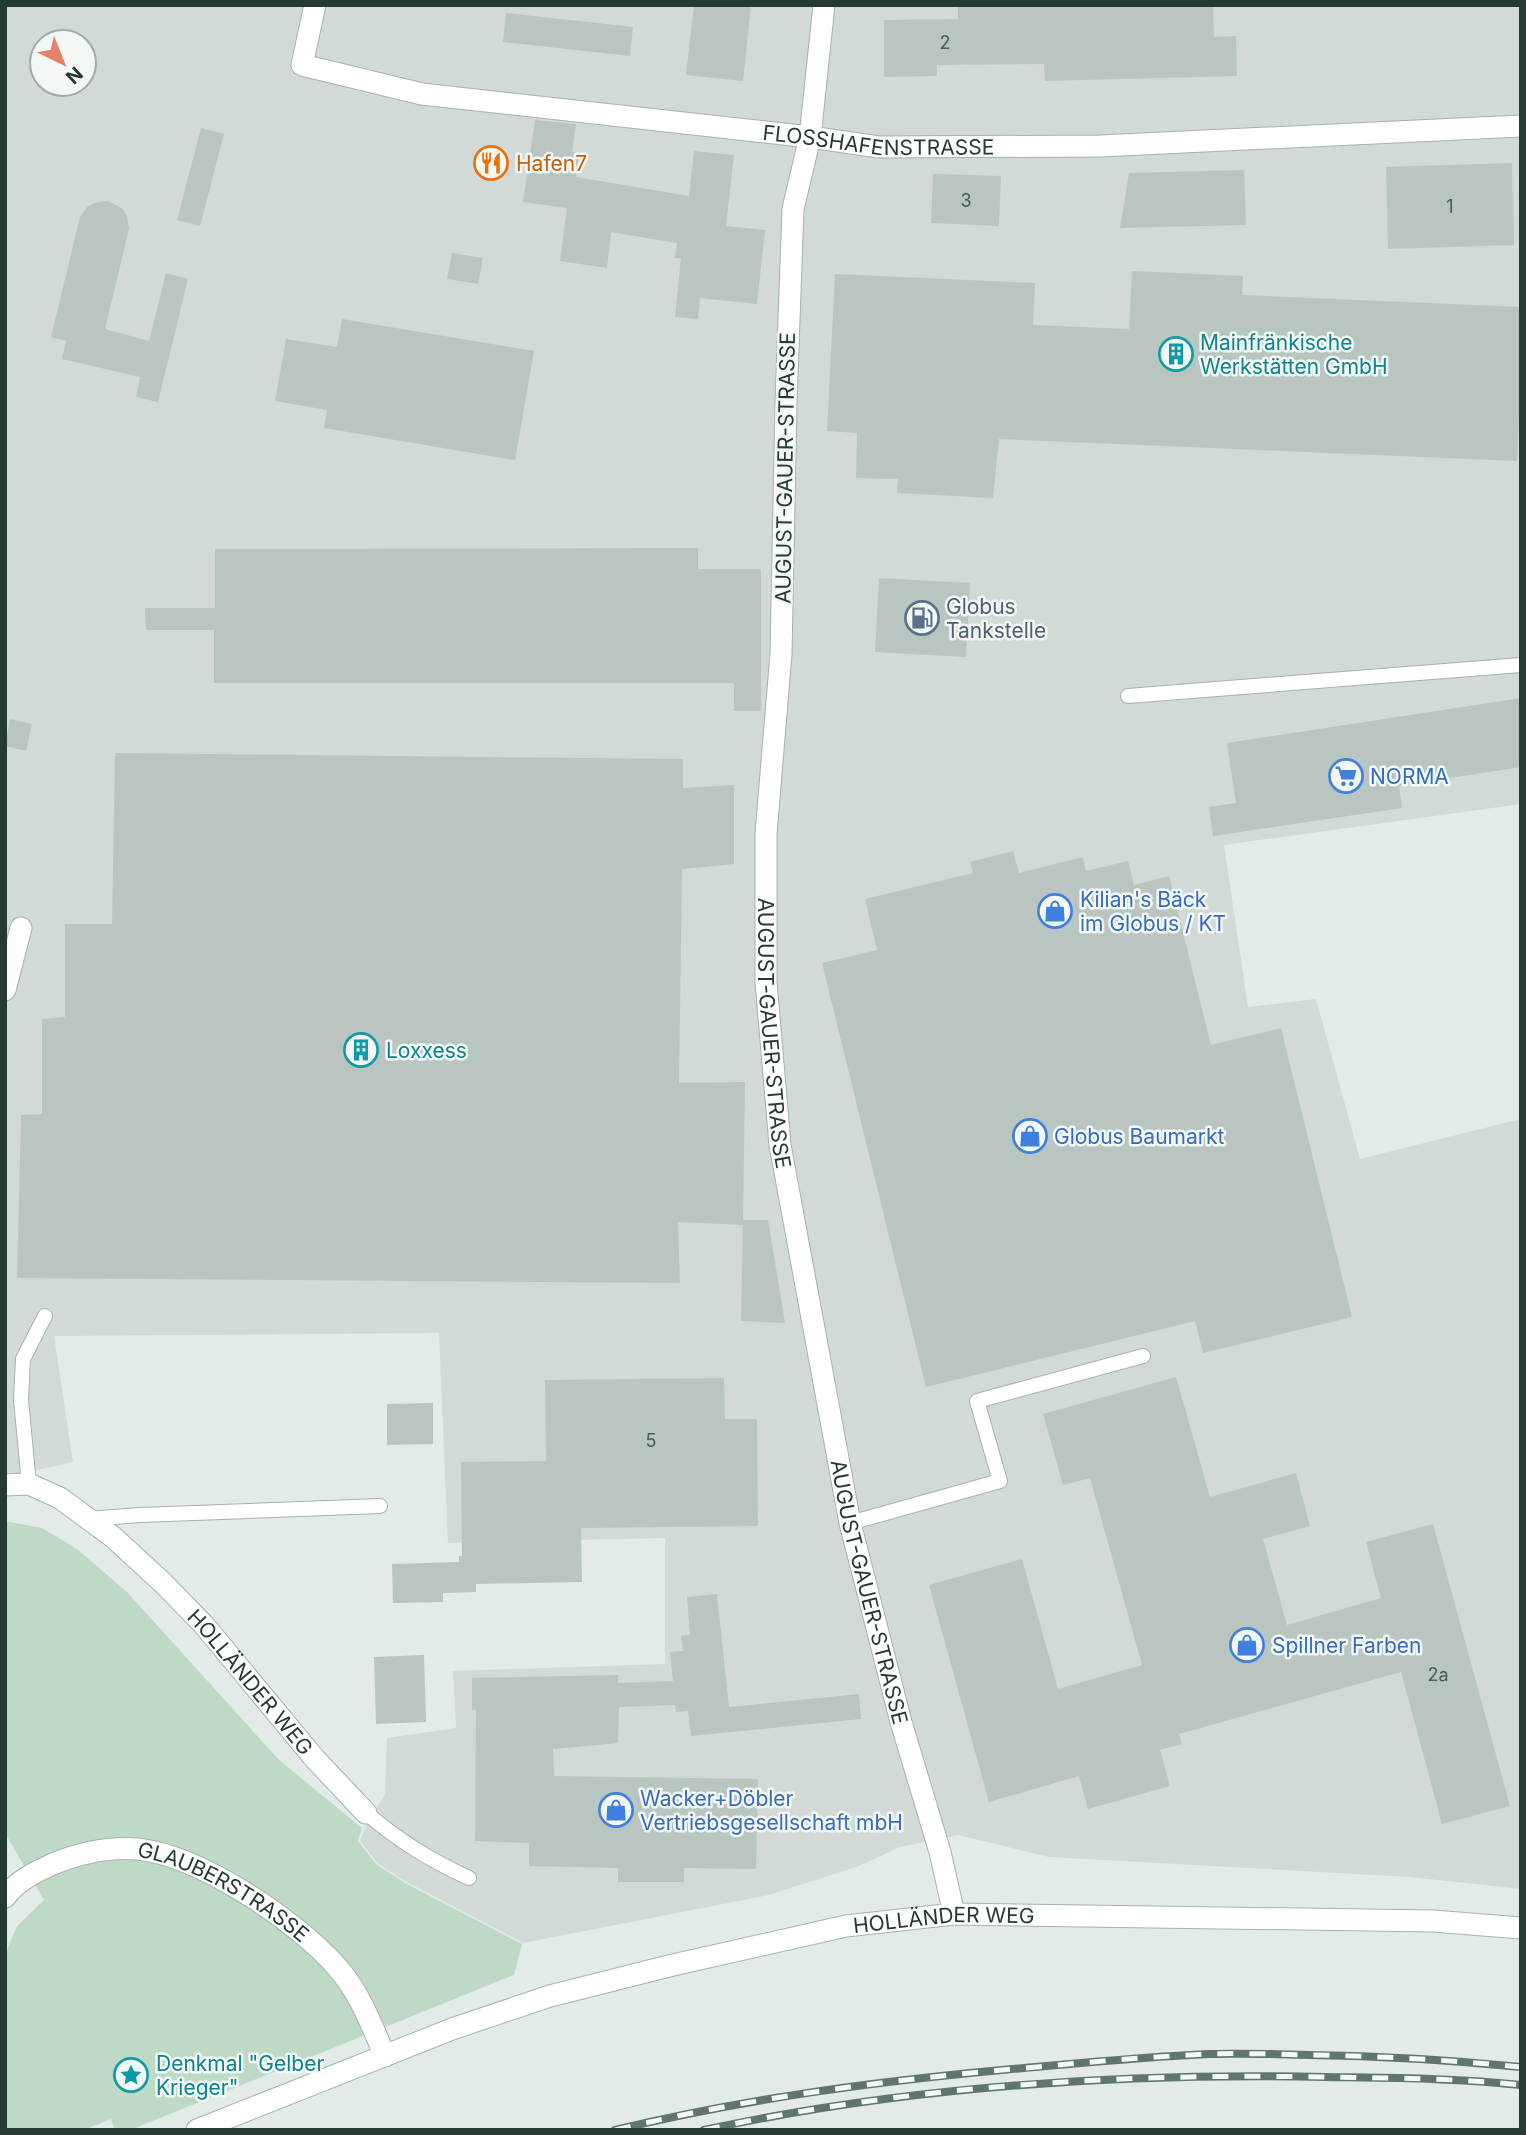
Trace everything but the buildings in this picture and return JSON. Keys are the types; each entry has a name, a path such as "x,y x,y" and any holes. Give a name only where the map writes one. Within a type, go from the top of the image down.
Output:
{"street":[{"name":"FLOSSHAFENSTRASSE","path":"315,5 302,65 422,94 879,147 1100,146 1521,126"},
{"name":"AUGUST-GAUER-STRASSE","path":"824,5 810,137 793,209 786,390 781,654 766,834 766,982 780,1145 849,1523 901,1721 940,1852 954,1914"},
{"path":"5,990 21,928"},
{"name":"HOLLÄNDER WEG","path":"5,1485 29,1484 60,1498 113,1537 204,1625 315,1759 366,1813"},
{"name":"GLAUBERSTRASSE","path":"8,1887 67,1859 102,1849 138,1849 174,1858 217,1877 280,1916 338,1967 359,1995 385,2056"},
{"name":"HOLLÄNDER WEG","path":"197,2130 452,2029 550,1996 846,1926 954,1914 1433,1921 1521,1928"}],"lane":[{"path":"1128,696 1521,665"},
{"path":"29,1484 21,1400 23,1359 45,1316"},
{"path":"849,1523 1000,1481 977,1401 1143,1356"},
{"path":"88,1519 380,1506"},
{"name":"HOLLÄNDER WEG","path":"366,1813 427,1858 470,1878"}],"shaded area":[{"path":"5,5 1521,5 1521,804 1224,845 1248,1007 1316,999 1360,1159 1521,1119 1521,1889 1410,1877 1049,1857 958,1835 900,1847 859,1866 769,1895 523,1943 405,1881 377,1863 360,1841 385,1794 387,1738 456,1728 453,1671 665,1664 665,1538 448,1543 439,1333 54,1336 73,1462 5,1477"}],"green space":[{"path":"5,1521 42,1528 77,1549 127,1592 279,1760 362,1828 358,1841 376,1864 405,1883 522,1944 514,1975 130,2130 115,2130 111,2119 83,2130 5,2130 5,1955 17,1926 44,1900 5,1833"}],"railway":[{"path":"615,2130 711,2109 856,2086 1157,2057 1209,2054 1336,2056 1521,2067"},
{"path":"704,2130 858,2103 936,2093 1091,2080 1247,2076 1448,2080 1521,2085"}],"place":[{"name":"Hafen7","path":"491,163"},
{"name":"Mainfränkische Werkstätten GmbH","path":"1176,354"},
{"name":"Globus Tankstelle","path":"922,618"},
{"name":"NORMA","path":"1346,776"},
{"name":"Kilian's Bäck im Globus / KT","path":"1055,911"},
{"name":"Loxxess","path":"361,1050"},
{"name":"Globus Baumarkt","path":"1030,1136"},
{"name":"Spillner Farben","path":"1247,1645"},
{"name":"Wacker+Döbler Vertriebsgesellschaft mbH","path":"616,1810"},
{"name":"Denkmal \"Gelber Krieger\"","path":"131,2075"}]}
